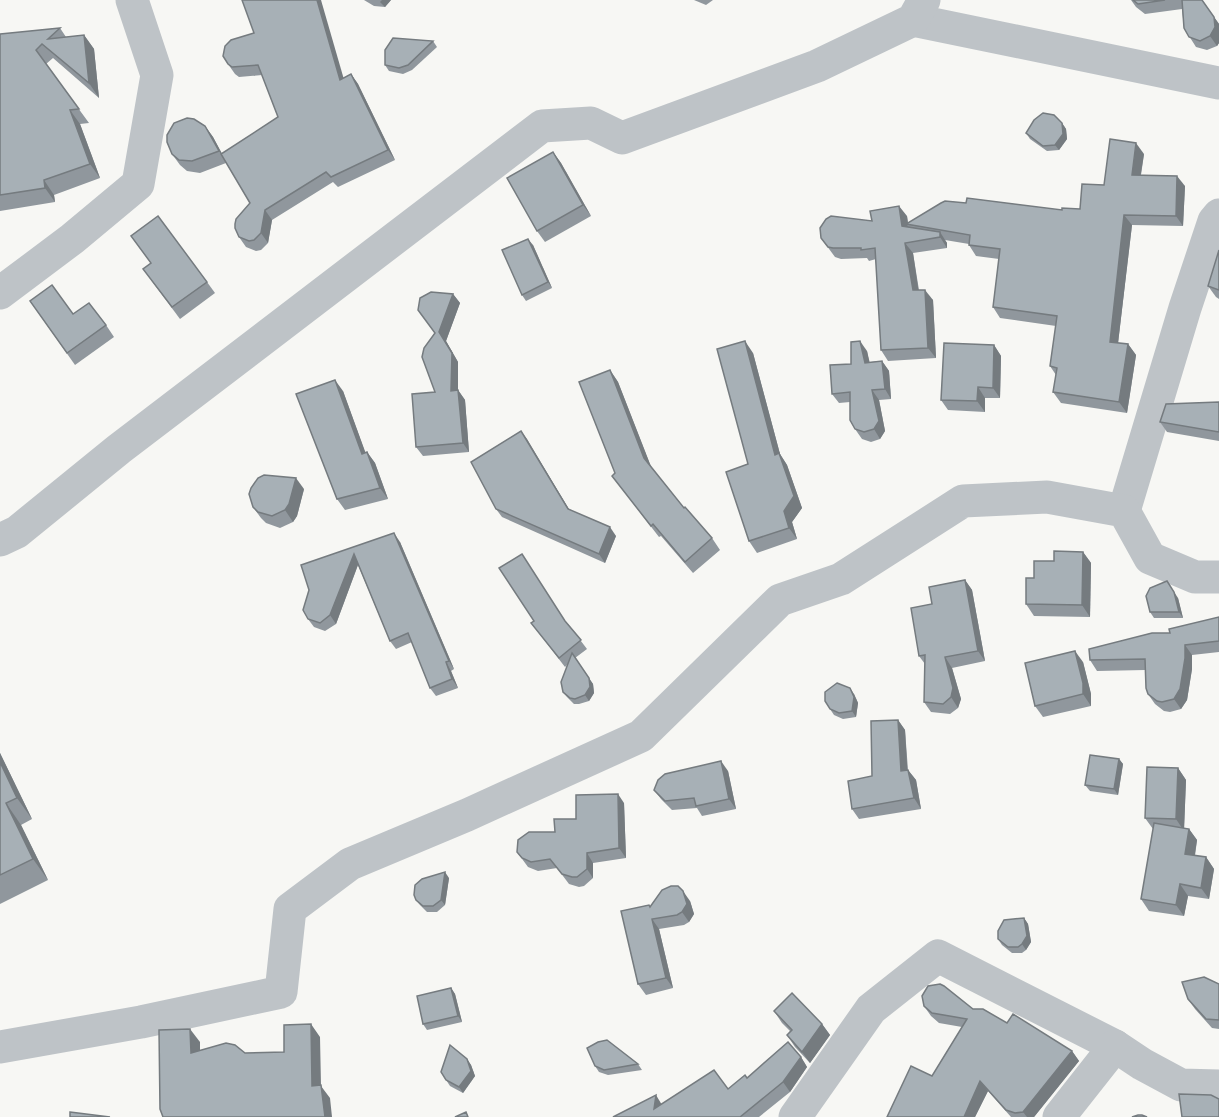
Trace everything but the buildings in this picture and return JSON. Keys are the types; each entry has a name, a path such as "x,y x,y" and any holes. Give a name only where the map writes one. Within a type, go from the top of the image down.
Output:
{"street":[{"path":"0,292 72,239 138,184 157,75 132,0"},
{"path":"0,540 17,532 119,449 542,126 591,123 622,138 817,66 918,10 1219,83"},
{"path":"1219,215 1214,221 1185,308 1124,511 1150,558 1195,577 1219,577"},
{"path":"1,1049 281,992 290,909 350,864 467,815 641,736 780,600 841,579 963,501 1047,497 1124,511"},
{"path":"795,1117 871,1009 938,956 1114,1046 1181,1085 1219,1086"},
{"path":"1059,1117 1114,1046"}]}
